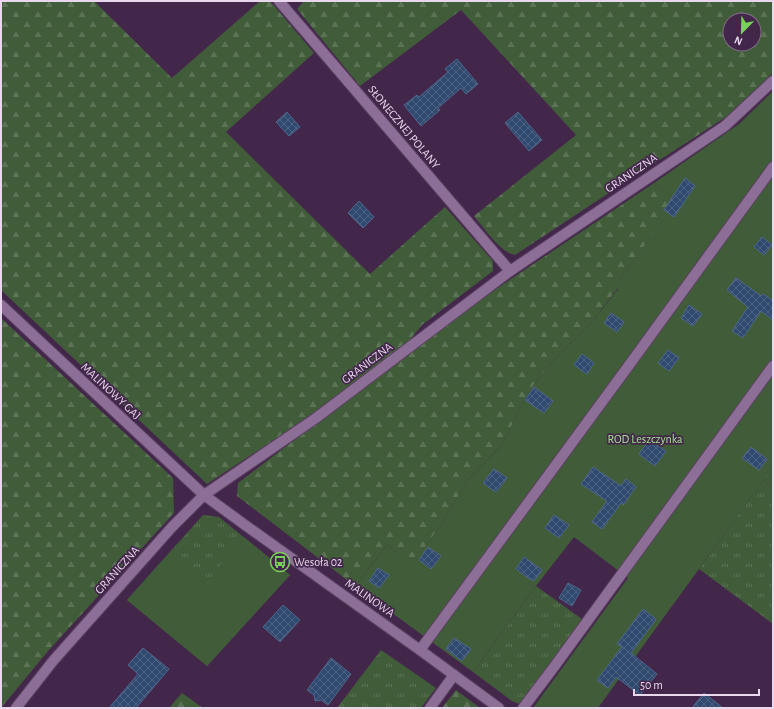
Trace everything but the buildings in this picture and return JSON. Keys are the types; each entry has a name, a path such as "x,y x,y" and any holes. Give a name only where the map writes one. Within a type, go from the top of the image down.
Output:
{"street":[{"name":"SŁONECZNEJ POLANY","path":"280,1 510,271"},
{"name":"GRANICZNA","path":"16,708 69,643 172,527 204,496 316,418 510,271 725,126 773,81"},
{"path":"420,650 599,407 773,166"},
{"name":"MALINOWY GAJ","path":"1,305 204,496"},
{"path":"523,708 773,366"},
{"name":"MALINOWA","path":"204,496 499,708"},
{"path":"430,708 454,675"}],"green space":[{"path":"1,1 94,1 172,78 260,1 270,1 314,53 226,132 370,274 445,207 493,261 493,271 422,325 404,347 332,402 207,484 1,290"},
{"path":"304,1 773,1 773,73 726,117 515,255 504,250 498,245 474,216 576,135 461,10 360,86 297,9"},
{"name":"ROD Leszczynka","path":"773,91 773,467 598,708 533,708 628,578 574,537 473,672 355,586 387,545 413,564 442,523 467,481 502,445 533,386 555,359 591,323 618,289 618,282 676,201 654,183 739,124"},
{"path":"654,183 677,201 618,282 618,288 591,323 555,359 533,386 502,445 467,481 442,523 413,565 387,545 355,586 237,496 238,483 462,312"},
{"path":"1,318 173,478 174,513 48,651 1,708"},
{"path":"773,467 773,488 763,480"},
{"path":"763,480 773,488 773,624 699,569"},
{"path":"203,515 219,517 290,575 207,666 127,600"},
{"path":"244,537 290,575 207,666 127,600 169,553 205,584"},
{"path":"536,586 582,619 525,699 519,704 512,701 473,672"},
{"path":"381,650 436,688 421,708 337,708"},
{"path":"456,690 480,708 442,708"},
{"path":"182,693 203,708 169,708"}],"place":[{"name":"Wesoła 02","path":"280,562"}]}
